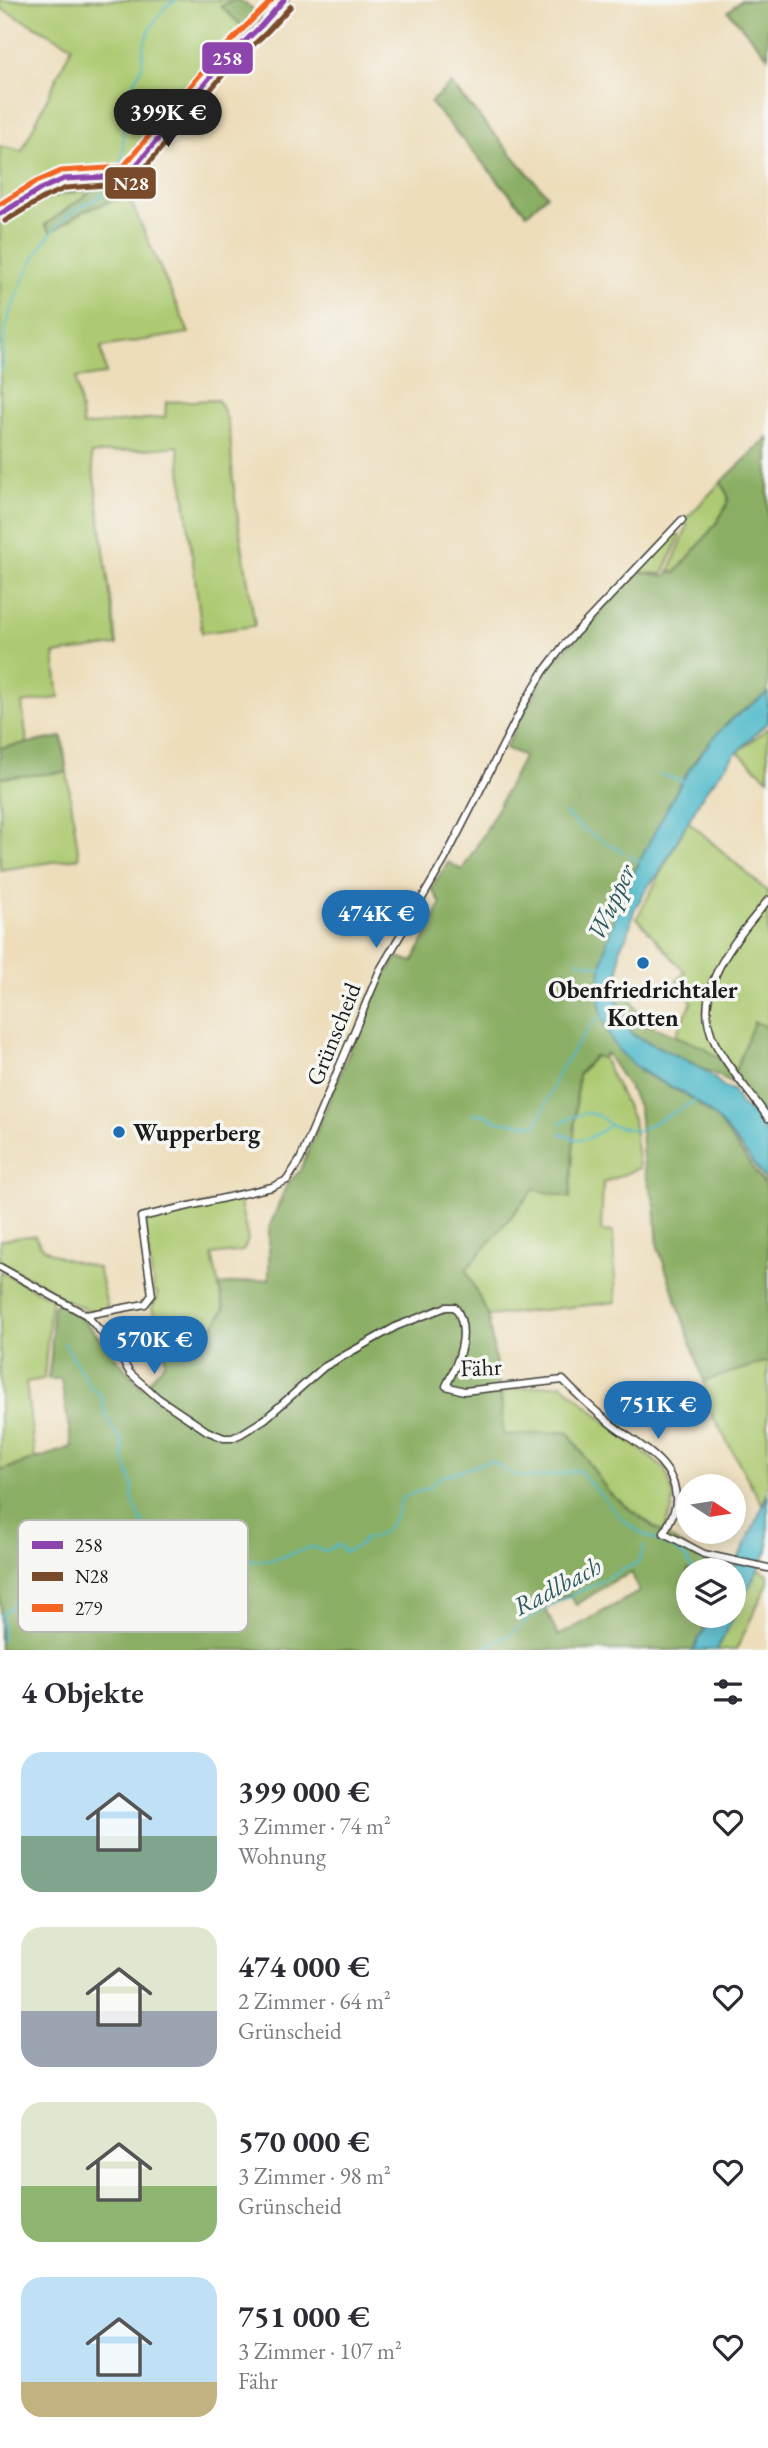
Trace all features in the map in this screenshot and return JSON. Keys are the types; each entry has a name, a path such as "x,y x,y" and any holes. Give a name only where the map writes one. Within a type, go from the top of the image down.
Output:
{"street":[{"path":"0,214 41,189 64,179 127,176 214,73 284,0"},
{"name":"Grünscheid","path":"86,1315 145,1304 152,1295 141,1217 272,1187 287,1180 300,1160 380,970 446,859 538,681 564,645 682,520"},
{"path":"768,900 719,968 711,986 706,1010 715,1043 768,1118"},
{"path":"0,1268 86,1315"},
{"name":"Fähr","path":"86,1315 112,1344 130,1373 149,1390 207,1431 224,1438 241,1434 265,1419 324,1367 397,1326 446,1307 455,1307 459,1313 462,1347 446,1386 464,1391 563,1380 593,1409 652,1454 668,1470 677,1500 664,1533 704,1554 768,1568"}],"green space":[{"path":"0,0 235,0 221,6 247,31 121,168 100,174 59,173 0,207 0,146 22,151 72,46 0,8"},
{"path":"240,0 263,16 247,31 221,6"},
{"path":"741,0 768,0 768,57 728,11"},
{"path":"451,84 547,195 527,214 430,102"},
{"path":"123,184 128,195 84,211 51,232 45,225 93,190 72,191 25,206 61,190"},
{"path":"94,190 45,225 51,232 84,211 128,195 189,333 101,347 106,374 76,378 83,426 165,417 166,402 218,400 229,429 235,498 255,626 202,633 178,446 91,454 117,645 54,654 59,698 22,703 27,743 0,748 0,224 44,200 68,193"},
{"path":"768,438 768,693 732,718 695,760 676,791 627,886 605,955 599,992 611,1039 641,1072 690,1097 718,1120 768,1189 768,1361 704,1381 658,1247 655,1205 644,1169 639,1108 606,1053 603,1058 594,1056 578,1075 570,1198 534,1189 466,1270 488,1316 499,1383 503,1435 568,1432 609,1493 676,1544 694,1553 694,1557 698,1558 676,1558 676,1628 705,1628 693,1650 0,1650 0,1471 72,1447 61,1379 48,1379 53,1307 58,1302 83,1320 143,1388 165,1363 164,1348 214,1326 224,1309 219,1285 269,1279 269,1228 287,1184 300,1171 375,990 398,957 413,962 441,904 431,888 448,862 462,870 485,832 524,756 505,748 545,672 638,570 666,576 669,572 675,573 723,513 728,497 721,482","holes":["632,1573 639,1592 558,1636 544,1605 570,1594 576,1605 613,1581"]},
{"path":"721,482 728,497 723,513 675,573 669,572 687,527 687,518"},
{"path":"673,533 679,535 679,538 663,574 640,572 638,570"},
{"path":"768,728 768,779 738,752"},
{"path":"62,737 67,772 0,778 0,748"},
{"path":"67,772 79,858 0,870 0,778"},
{"path":"688,821 768,892 768,1029 754,1022 736,1071 706,1049 675,1036 692,1002 676,981 685,972 637,918"},
{"path":"623,981 642,1022 705,1048 735,1071 754,1022 766,1026 768,1136 736,1084 634,1035 620,1015 618,986"},
{"path":"595,1056 603,1058 633,1119 639,1168 603,1183 601,1231 613,1232 616,1302 488,1316 466,1270 534,1189 570,1197 578,1075"},
{"path":"239,1197 248,1240 243,1251 212,1255 224,1309 214,1327 164,1348 152,1308 158,1293 154,1291 144,1222 146,1219"},
{"path":"35,1235 44,1249 52,1254 98,1268 108,1309 89,1311 0,1263 0,1240"},
{"path":"0,1271 51,1300 44,1379 26,1382 35,1459 0,1471"},
{"path":"768,1361 768,1491 762,1504 707,1406 704,1381"},
{"path":"562,1384 665,1469 674,1497 663,1533 609,1493 568,1432 503,1436 502,1390"},
{"path":"757,1570 768,1574 768,1583 736,1650 717,1650 728,1628 746,1628 746,1592"}],"water":[{"path":"768,693 768,722 734,755 703,795 658,875 634,910 628,934 620,947 615,986 619,1017 634,1036 708,1073 724,1087 733,1090 741,1105 757,1117 768,1139 768,1183 720,1123 702,1106 632,1064 622,1054 607,1031 599,997 605,949 618,908 674,796 702,751 717,734"},
{"path":"768,1495 768,1550 746,1593 746,1558 739,1558"},
{"path":"705,1628 728,1628 717,1650 693,1650"}],"waterway":[{"path":"118,171 123,152 123,102 142,67 144,45 150,29 166,6 177,0"},
{"path":"0,372 9,316 38,251 64,219 114,186"},
{"path":"661,775 683,781"},
{"name":"Wupper","path":"565,813 581,828 624,853"},
{"name":"Wupper","path":"629,856 641,862"},
{"path":"577,960 582,962"},
{"path":"586,963 605,967"},
{"path":"593,1024 603,1016"},
{"path":"472,1114 483,1114 497,1121 537,1125 558,1073 589,1027"},
{"path":"560,1133 581,1140 610,1125 638,1131 695,1101"},
{"path":"560,1123 574,1116 591,1113 609,1124"},
{"path":"64,1343 90,1387 102,1396 112,1428 122,1441 124,1459 133,1486 132,1498 141,1520"},
{"path":"248,1561 273,1560 312,1547 326,1551 338,1545 345,1552 362,1544 363,1539 377,1536 384,1531 397,1512 402,1497 429,1488 438,1478 490,1461 510,1473 526,1477 544,1477 578,1470 626,1522 685,1558"},
{"name":"Radlbach","path":"479,1650 509,1635 530,1618 558,1602 639,1562 644,1546"},
{"path":"0,1616 18,1601"},
{"path":"2,1617 2,1640"}],"transit line":[{"name":"279","path":"0,204 36,182 61,171 123,167 215,57 272,0"},
{"name":"258","path":"0,214 41,189 64,179 127,176 222,63 284,0"},
{"name":"N28","path":"5,221 66,188 132,183 228,69 291,6"}],"place":[{"name":"Obenfriedrichtaler Kotten","path":"643,963"},
{"name":"Wupperberg","path":"119,1132"}]}
